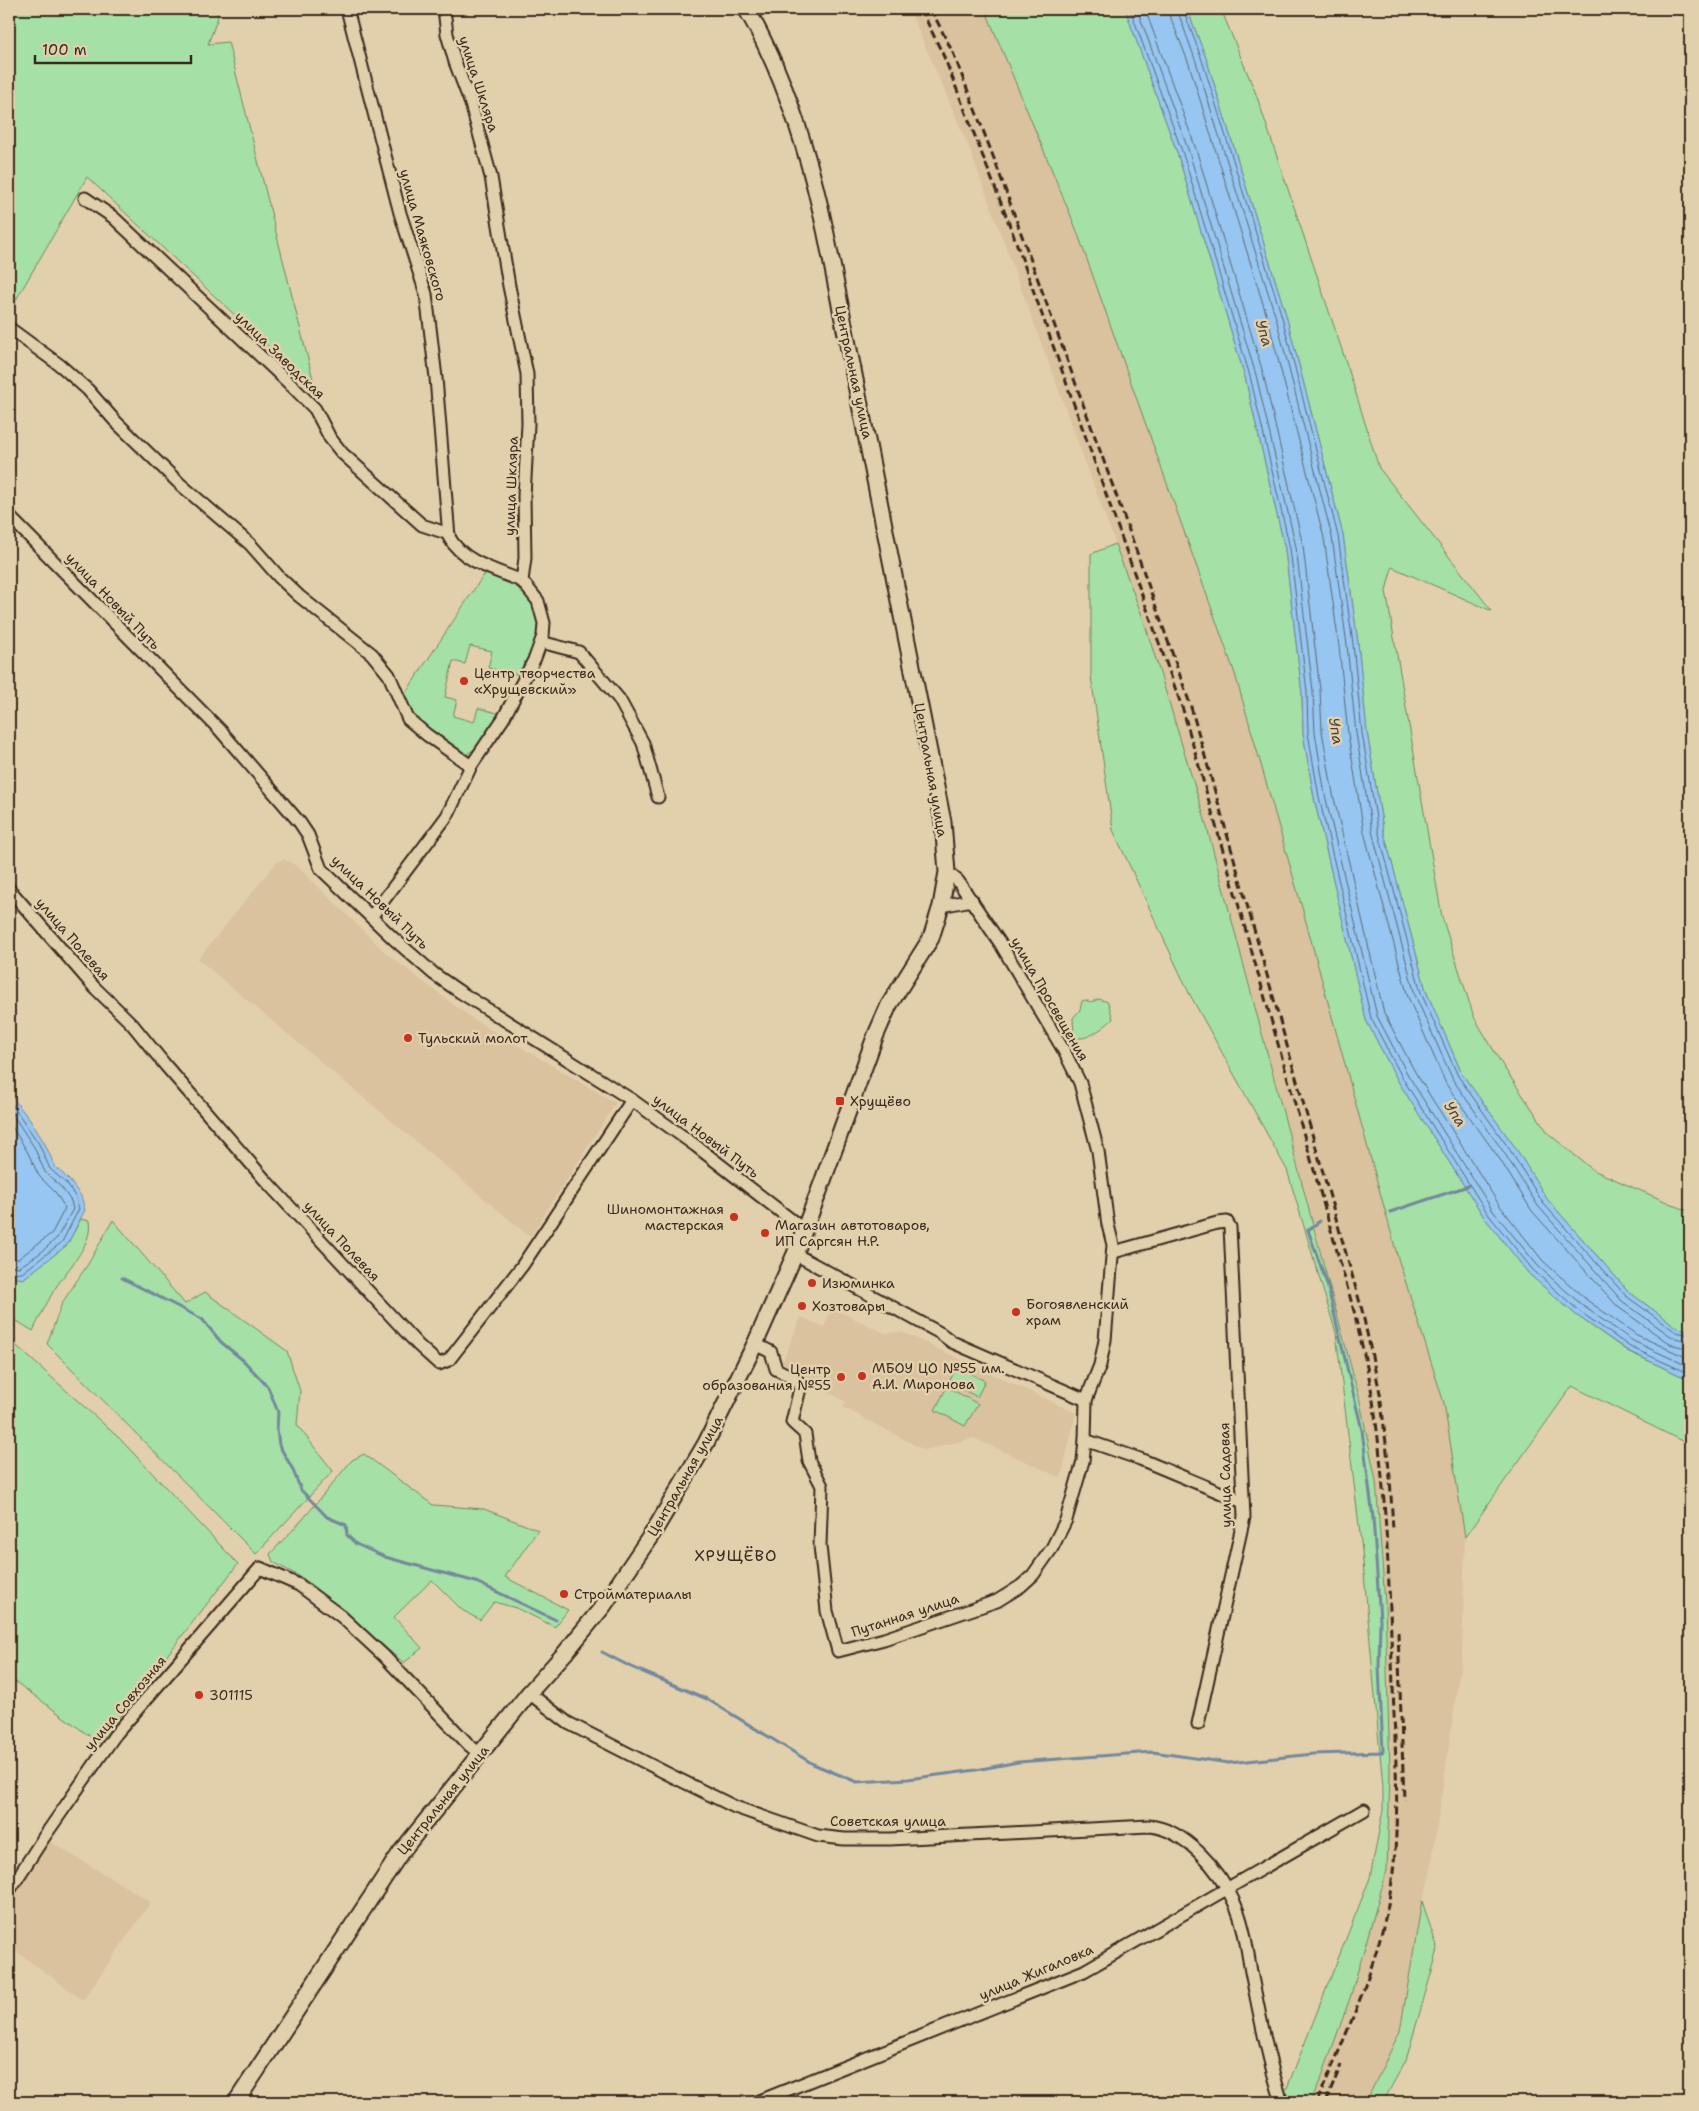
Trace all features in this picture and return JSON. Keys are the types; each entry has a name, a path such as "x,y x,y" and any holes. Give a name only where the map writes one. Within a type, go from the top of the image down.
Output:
{"main road":[{"name":"Центральная улица","path":"236,2102 401,1852 528,1694 565,1653 604,1605 641,1551 706,1443 755,1344 794,1254 818,1194 875,1037 889,1005 931,938 941,906 946,872 943,822 816,188 780,78 758,28 746,9"}],"street":[{"name":"улица Маяковского","path":"347,9 400,213 428,301 449,534"},
{"name":"улица Шкляра","path":"444,9 447,34 473,111 491,177 527,374 528,424 524,496 525,558 522,581"},
{"name":"улица Заводская","path":"85,198 113,217 292,386 315,409 330,438 342,453 422,525 449,534"},
{"path":"9,328 61,366 88,390 116,422 180,484 250,544 279,577 299,596 372,654 389,675 408,719 471,766"},
{"name":"улица Новый Путь","path":"9,516 220,730 300,823 308,835 321,869 421,962 460,992 632,1100 696,1146 803,1229"},
{"path":"371,917 447,816 471,766 503,719 541,642 544,623 540,607 536,598 522,581 474,560 456,546 449,534"},
{"path":"541,642 579,652 619,699 643,743 658,797"},
{"name":"улица Просвещения","path":"946,872 958,881 1000,943 1078,1078 1098,1151 1114,1252 1105,1340 1100,1365 1086,1400 1086,1440 1083,1461 1066,1520 1052,1548 1027,1580 997,1601"},
{"name":"улица Полевая","path":"9,888 89,981 132,1024 266,1181 418,1346 439,1364 449,1360 522,1266 632,1100"},
{"path":"941,906 972,900"},
{"name":"улица Садовая","path":"1114,1252 1227,1222 1230,1229 1244,1525 1198,1724"},
{"path":"794,1254 940,1333 952,1342 1086,1400"},
{"name":"Путанная улица","path":"755,1344 771,1352 776,1369 802,1384 792,1422 805,1434 809,1461 822,1486 820,1546 827,1611 838,1652 884,1639 997,1601"},
{"path":"1086,1440 1140,1459 1243,1502"},
{"name":"улица Совхозная","path":"9,1891 111,1741 260,1568 299,1585 342,1618 384,1656 469,1745 480,1754"},
{"name":"Советская улица","path":"528,1694 568,1723 672,1776 736,1807 808,1833 836,1839 890,1839 1155,1827 1174,1834 1191,1845 1207,1861 1227,1887 1241,1921 1258,2004 1282,2102"},
{"name":"улица Жигаловка","path":"757,2102 1084,1971 1227,1887 1364,1810"}],"shaded area":[{"path":"909,9 985,9 1075,226 1235,674 1303,911 1398,1258 1444,1403 1465,1537 1462,1656 1429,1881 1422,1901 1400,2031 1366,2102 1310,2102 1321,2079 1350,1998 1390,1772 1385,1602 1376,1481 1318,1239 1205,820 1144,621 968,145"},
{"path":"282,860 297,866 388,955 473,1019 616,1103 530,1237 198,959 276,863"},
{"path":"832,1308 885,1333 902,1332 1076,1413 1061,1478 974,1438 924,1450 843,1407 846,1402 813,1384 803,1371 782,1363 801,1317 824,1327"},
{"path":"49,1841 151,1902 83,2000 9,1946 9,1901"}],"green space":[{"path":"9,9 216,9 218,17 208,44 228,42 316,391 87,177 9,312"},
{"path":"985,9 1125,9 1178,155 1245,377 1285,549 1302,693 1303,733 1314,798 1366,1020 1398,1081 1484,1217 1529,1274 1576,1315 1627,1351 1690,1380 1690,1445 1572,1386 1465,1537 1444,1403 1398,1258 1303,911 1235,674 1075,226"},
{"path":"1187,9 1221,9 1256,94 1349,371 1379,468 1492,611 1392,567 1386,591 1442,917 1474,1017 1503,1066 1549,1134 1593,1170 1690,1212 1690,1331 1678,1328 1629,1292 1547,1199 1515,1147 1462,1074 1426,991 1383,829 1367,732 1358,643 1343,535 1286,315 1206,58"},
{"path":"1115,544 1144,621 1205,820 1359,1397 1376,1481 1385,1602 1390,1772 1387,1870 1350,1998 1321,2079 1310,2102 1276,2102 1287,2088 1370,1878 1383,1810 1383,1787 1362,1551 1336,1333 1287,1170 1189,993 1113,830 1091,676 1091,554"},
{"path":"491,573 518,588 531,600 537,610 537,632 535,643 520,675 488,668 492,651 470,646 465,664 453,661 445,697 457,700 453,716 474,722 478,708 501,714 477,747 466,755 416,722 403,697 483,576"},
{"path":"1099,999 1108,1002 1113,1019 1089,1036 1079,1038 1074,1036 1073,1018 1080,1010 1082,1001 1091,1002"},
{"path":"81,1219 89,1221 89,1230 83,1249 53,1292 33,1331 9,1316 9,1276 23,1279 67,1245"},
{"path":"113,1220 185,1304 205,1292 287,1351 300,1391 297,1425 333,1471 256,1554 47,1344 62,1303 88,1264"},
{"path":"9,1339 119,1438 238,1564 99,1743 9,1677"},
{"path":"957,1367 985,1381 977,1397 949,1382"},
{"path":"947,1387 978,1404 965,1426 935,1410"},
{"path":"364,1454 433,1505 484,1509 538,1530 505,1577 568,1610 555,1627 516,1608 494,1602 480,1620 462,1610 432,1580 394,1617 422,1648 404,1663 304,1579 273,1562 270,1554 304,1518 352,1460"},
{"path":"1422,1901 1438,1950 1406,2060 1383,2102 1366,2102 1400,2031"}],"water":[{"name":"Упа","path":"1125,9 1187,9 1206,58 1286,315 1343,535 1358,643 1367,732 1383,829 1426,991 1462,1074 1515,1147 1547,1199 1629,1292 1678,1328 1690,1331 1690,1380 1628,1351 1576,1315 1529,1274 1484,1217 1398,1081 1366,1020 1314,798 1303,733 1302,693 1285,549 1245,377 1178,155"},
{"path":"9,1093 44,1142 55,1166 70,1181 81,1196 85,1210 67,1245 23,1279 9,1276"}],"waterway":[{"path":"1390,1212 1468,1186"},
{"path":"602,1652 629,1666 707,1699 813,1764 857,1782 908,1779 1018,1762 1153,1752 1229,1763 1313,1754 1383,1752 1379,1667 1380,1620 1373,1518 1362,1430 1327,1284 1308,1230 1320,1221"},
{"path":"122,1278 202,1319 221,1342 244,1361 268,1387 278,1412 277,1429 279,1445 292,1468 301,1490 327,1517 346,1525 347,1535 356,1544 385,1557 476,1582 556,1620"}],"railway":[{"path":"921,9 945,59 1015,239 1183,710 1354,1311 1370,1384 1381,1467 1389,1577 1397,1812 1396,1838 1391,1888 1379,1943 1361,1997 1317,2102"},
{"path":"931,9 954,55 993,156 1191,707 1362,1310 1380,1393 1390,1477 1393,1530"},
{"path":"1398,1632 1404,1800"},
{"path":"1326,2102 1341,2065"}],"place":[{"name":"Центр творчества «Хрущевский»","path":"464,681"},
{"name":"Тульский молот","path":"408,1038"},
{"name":"Хрущёво","path":"840,1101"},
{"name":"Шиномонтажная мастерская","path":"734,1217"},
{"name":"Магазин автотоваров, ИП Саргсян Н.Р.","path":"765,1233"},
{"name":"Изюминка","path":"812,1283"},
{"name":"Хозтовары","path":"802,1306"},
{"name":"Богоявленский храм","path":"1016,1312"},
{"name":"МБОУ ЦО №55 им. А.И. Миронова","path":"862,1376"},
{"name":"Центр образования №55","path":"841,1377"},
{"name":"Стройматериалы","path":"564,1594"},
{"name":"301115","path":"199,1695"}],"district":[{"name":"ХРУЩЁВО","path":"736,1555"}]}
